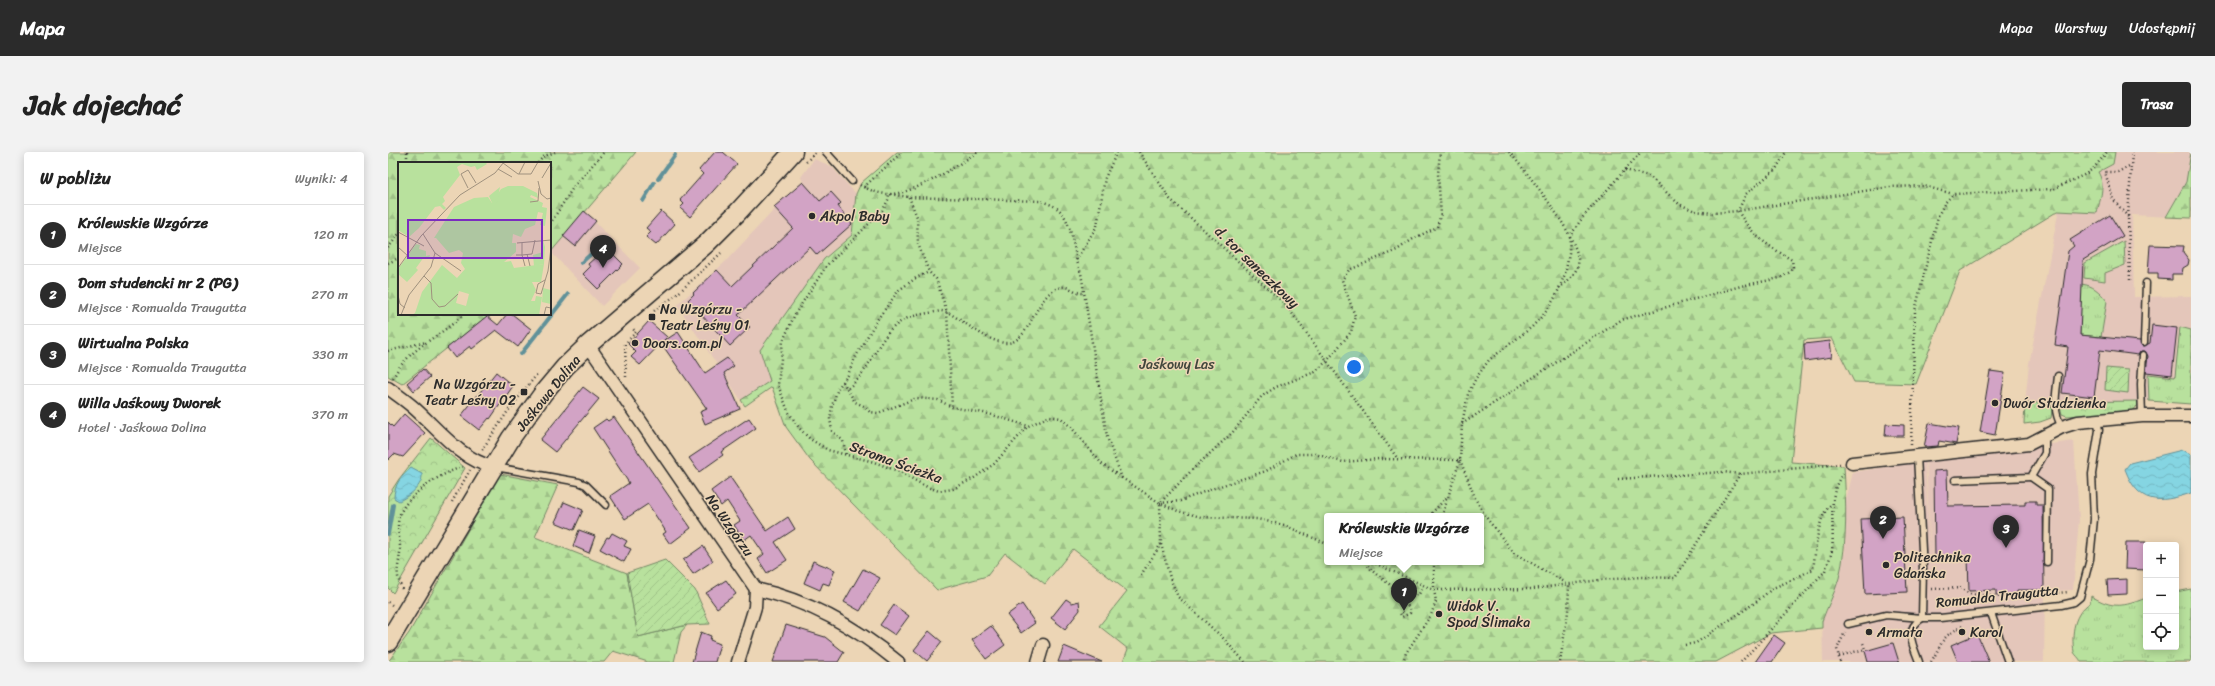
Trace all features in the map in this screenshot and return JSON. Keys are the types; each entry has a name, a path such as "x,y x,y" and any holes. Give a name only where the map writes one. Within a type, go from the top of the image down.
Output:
{"street":[{"name":"Jaśkowa Dolina","path":"390,634 493,467 544,392 565,367 588,345 706,244 737,213 793,152"},
{"name":"Na Wzgórzu","path":"588,345 756,589"},
{"path":"390,384 461,451 479,463 493,467"},
{"path":"1852,463 2029,444 2044,438 2062,427 2078,422 2142,416 2191,416"},
{"path":"738,662 755,607 756,589 783,595 819,610 864,637 898,662"},
{"path":"1038,662 1043,645"}],"lane":[{"path":"826,152 852,182"},
{"path":"2144,342 2146,283"},
{"path":"2142,416 2141,384 2143,355"},
{"path":"2058,376 2055,403 2056,418 2062,427"},
{"name":"Romualda Traugutta","path":"1917,456 1923,569 1922,618 1990,613 2070,603 2080,597 2090,559 2094,519 2092,474 2098,439 2097,420"},
{"path":"2031,477 2045,453 2044,438"},
{"path":"493,467 586,484 606,505"},
{"path":"1955,480 2031,477 2048,489 2047,562"},
{"path":"1990,613 2008,662"},
{"path":"1848,624 1886,614 1922,618"},
{"path":"1919,662 1910,630 1913,624 1922,618"}],"path":[{"path":"539,162 543,158 555,152"},
{"path":"551,222 574,186 604,152"},
{"path":"864,187 902,152"},
{"path":"889,194 936,178 978,152"},
{"path":"1076,260 1097,226 1105,178 1117,152"},
{"name":"d. tor saneczkowy","path":"1139,152 1170,199 1286,305 1398,459"},
{"path":"1245,662 1222,637 1178,597 1170,578 1161,544 1160,503 1193,469 1232,434 1262,396 1276,387 1315,372 1327,361 1350,332 1355,316 1342,280 1349,270 1397,250 1413,239 1437,227 1441,214 1438,174 1440,152"},
{"path":"1509,152 1534,180 1577,248 1578,264 1569,281 1559,289"},
{"path":"1443,513 1460,460 1462,424 1468,394 1476,378 1489,360 1532,327 1545,313 1559,289 1565,274 1569,253 1570,236 1583,217 1641,152"},
{"path":"1738,211 1746,194 1776,169 1786,152"},
{"path":"1625,170 1649,176 1679,204 1694,211 1712,213 1738,211 1889,187 1924,186 1953,194 2053,189 2084,175 2094,168 2107,152"},
{"path":"2130,280 2128,217 2132,152"},
{"path":"2128,217 2113,199 2105,172 2118,172 2131,164"},
{"path":"852,182 872,191 909,197 1041,201 1058,208 1068,221 1076,260 1081,273 1107,437 1122,478"},
{"name":"Stroma Ścieżka","path":"889,194 883,210 827,266 795,314 783,341 778,385 788,411 798,428 810,439 828,450 900,472 927,487 939,491 953,489 994,464 1028,426 1050,416 1061,418 1071,427 1102,464 1160,503 1178,511 1201,517 1257,519 1284,526 1324,543"},
{"path":"1917,456 1911,445 1915,311 1938,216 1944,204 1953,194"},
{"path":"909,197 916,217 918,244 929,272 936,278 947,312 952,407"},
{"path":"1462,424 1621,320 1741,286 1780,278 1790,272 1793,267 1792,260 1764,243 1749,229 1738,211"},
{"path":"388,248 398,235"},
{"path":"388,263 398,258"},
{"path":"846,455 843,441 832,430 830,419 836,394 873,326 899,290 916,278 929,272"},
{"path":"848,388 864,373 877,349 892,329 906,319 941,311 947,312 991,339 1002,343 1012,343 1021,337 1038,306 1051,291 1063,287 1084,293"},
{"path":"390,384 403,362 429,341 451,327 463,315"},
{"path":"626,381 625,344 636,332 631,328"},
{"path":"388,351 429,341"},
{"path":"843,382 848,388 848,394 855,402 864,406 870,412 878,413 917,398 938,400 952,407 989,414 1028,426"},
{"path":"1160,503 1180,501 1216,487 1266,472 1296,454 1315,454 1343,462 1398,459 1460,460"},
{"path":"1460,460 1484,513"},
{"path":"1618,479 1723,472 1740,474 1852,463"},
{"path":"1741,662 1825,571 1832,552 1832,504 1840,477 1852,463"},
{"path":"402,591 396,571 400,552 398,527 399,516 404,508 430,482 460,467 472,466"},
{"path":"1378,565 1423,587 1434,590 1533,589 1641,577 1675,578 1740,474"},
{"path":"1432,513 1449,495"},
{"path":"1685,645 1696,643 1756,602 1773,588 1814,568 1821,522 1825,509 1832,504"},
{"path":"1484,514 1514,553 1569,584"},
{"path":"1141,575 1161,544"},
{"path":"1367,565 1370,571 1393,586 1410,609 1410,613 1402,617 1400,613 1404,612"},
{"path":"1403,662 1406,653 1431,615 1436,602 1434,590 1434,565"},
{"path":"1560,662 1568,612 1569,584"},
{"path":"1404,601 1419,594 1423,587"},
{"path":"1933,589 1961,588 1969,594 2002,598 2070,592"},
{"path":"2012,596 2012,601"},
{"path":"388,602 392,605"},
{"path":"1931,662 1938,652 1941,642 1948,634 1969,621 1976,620 1980,614"},
{"path":"1840,662 1837,649 1848,624"},
{"path":"1839,656 1865,649 1863,643"}],"shaded area":[{"path":"2115,152 2191,152 2191,218 2132,215 2134,297 2191,296 2191,404 2149,401 2025,403 2029,364 2062,193 2112,164"},
{"path":"814,159 831,166 856,194 852,235 824,259 770,381 741,400 677,305 724,263 775,209 774,207 803,182 801,177"},
{"path":"584,211 640,268 602,306 551,252"},
{"path":"2074,441 2079,520 2073,590 2045,591 2044,662 1823,662 1822,621 1838,580 1845,550 1846,500 1853,472 1925,461 1932,585 1926,461"}],"green space":[{"path":"388,152 636,152 551,252 551,162 398,162 398,315 489,315 402,384 388,376"},
{"name":"Jaśkowy Las","path":"897,152 2115,152 2113,164 2098,172 2102,182 2102,187 2097,213 2058,211 1960,271 1916,384 1854,382 1832,338 1804,340 1791,462 1844,466 1846,508 1845,536 1839,578 1822,621 1822,628 1771,633 1716,662 1123,662 1128,649 1099,626 1127,591 1073,549 1045,584 1005,553 987,576 937,590 810,460 786,427 772,387 745,406 741,400 770,381 760,350 824,259 852,235 856,194 861,183"},
{"path":"2191,152 2191,218 2166,217 2186,182"},
{"path":"2124,241 2125,265 2105,273 2105,281 2084,278 2085,263"},
{"path":"2081,284 2096,290 2107,301 2101,337 2080,335"},
{"path":"2180,327 2191,330 2191,404 2149,401 2148,374 2175,377"},
{"path":"2106,368 2129,370 2128,393 2105,390"},
{"path":"2138,401 2138,405 2132,412 2067,416 2062,414 2059,402"},
{"path":"2025,403 2053,403 2051,418 2040,422 2024,424"},
{"path":"431,438 465,468 393,593 388,588 388,496 399,479"},
{"path":"500,474 558,485 535,537 627,573 638,637 687,625 681,632 674,662 648,662 613,651 604,662 388,662 409,633"},
{"path":"665,560 695,590 710,624 687,625 638,637 627,573"},
{"path":"2191,589 2191,662 2081,662 2074,652 2073,638 2075,624 2080,612 2090,603 2091,596 2112,605 2124,605 2143,599 2143,650 2179,650 2179,591"}],"water":[{"path":"2182,450 2191,454 2191,493 2169,499 2150,498 2143,495 2130,481 2125,469 2130,463"},
{"path":"411,468 422,474 422,478 418,486 411,493 399,501 394,498 395,489 404,474"}],"building":[{"path":"715,152 723,152 737,164 690,217 680,208 684,204 680,200 703,174 699,170"},
{"path":"803,182 820,201 831,192 841,203 838,206 852,224 817,255 810,247 738,315 750,327 730,346 688,300 694,294 693,293 717,270 732,286 793,228 774,207"},
{"path":"584,211 596,221 575,246 563,236"},
{"path":"661,211 675,224 656,245 646,237 651,232 646,228"},
{"path":"2110,215 2123,236 2083,260 2080,335 2140,341 2144,346 2150,343 2152,325 2177,328 2172,375 2146,372 2148,356 2145,351 2141,351 2138,355 2100,350 2094,397 2062,393 2068,347 2055,345 2068,251 2074,246 2070,240"},
{"path":"2150,245 2184,246 2183,252 2189,260 2188,265 2183,268 2182,274 2172,274 2172,280 2158,279 2158,273 2148,273"},
{"path":"608,249 623,264 598,289 583,274 590,267 588,264 598,255 600,257"},
{"path":"506,315 513,315 531,329 518,347 496,330 472,349 470,346 455,358 447,348 487,316 498,325"},
{"path":"649,321 667,337 640,365 631,357 636,352 628,344"},
{"path":"678,332 705,373 727,358 734,366 724,373 740,409 705,424 700,412 707,409 661,343"},
{"path":"1830,341 1832,357 1805,361 1804,344"},
{"path":"423,369 430,377 414,391 407,383"},
{"name":"Dwór Studzienka","path":"1990,371 2005,373 1995,435 1980,432"},
{"path":"496,372 513,386 490,419 489,418 479,430 461,416"},
{"path":"583,387 599,399 555,452 540,440"},
{"path":"404,414 425,433 403,457 394,454 388,460 388,422 393,427"},
{"path":"614,417 691,528 670,544 663,534 666,532 648,504 625,519 610,496 629,483 593,428 606,419 608,421"},
{"path":"749,418 756,428 721,452 723,455 699,472 689,458"},
{"path":"1929,423 1959,428 1956,444 1939,441 1938,446 1924,447"},
{"path":"1886,424 1904,425 1904,436 1885,436"},
{"path":"1947,470 1948,506 2025,505 2025,501 2036,501 2036,505 2043,505 2044,590 2017,590 2017,594 2007,595 1996,595 1996,590 1969,591 1968,557 1935,557 1934,471"},
{"path":"730,477 767,531 788,517 795,529 775,542 787,560 767,573 758,559 764,554 751,535 744,540 734,525 740,521 727,501 721,506 711,491"},
{"path":"564,502 583,510 574,530 555,522"},
{"path":"1903,517 1907,592 1865,594 1861,519"},
{"path":"579,530 595,536 589,553 573,546"},
{"path":"612,533 627,541 624,546 631,549 624,562 600,549 607,537 609,538"},
{"path":"2126,542 2143,542 2143,570 2125,569"},
{"path":"703,546 713,561 693,574 683,560"},
{"path":"813,561 835,570 829,585 823,583 820,590 804,583"},
{"path":"863,569 880,578 860,611 844,602"},
{"path":"2127,579 2127,594 2108,595 2107,580"},
{"path":"726,580 736,594 717,608 706,593"},
{"path":"1066,599 1072,603 1079,601 1080,610 1065,629 1051,618"},
{"path":"1022,604 1035,623 1021,633 1007,615"},
{"path":"894,605 909,616 895,635 880,625"},
{"path":"786,625 825,637 844,652 838,662 773,662"},
{"path":"991,626 1005,645 986,659 972,640"},
{"path":"929,631 942,642 927,661 914,650"},
{"path":"701,632 711,636 710,640 720,644 715,662 692,662"},
{"path":"1977,634 1989,662 1958,662 1951,645"},
{"path":"1774,635 1785,643 1772,662 1755,662"},
{"path":"1893,643 1899,662 1868,662 1865,651"},
{"path":"1064,646 1102,662 1058,662"}],"waterway":[{"path":"658,179 675,155"},
{"path":"643,201 654,183"},
{"path":"581,263 601,245"},
{"path":"521,354 568,294"},
{"path":"388,534 393,505"}],"place":[{"name":"Akpol Baby","path":"812,216"},
{"name":"Willa Jaśkowy Dworek","path":"603,268"},
{"name":"Na Wzgórzu - Teatr Leśny 01","path":"652,317"},
{"name":"Doors.com.pl","path":"635,343"},
{"name":"Na Wzgórzu - Teatr Leśny 02","path":"524,392"},
{"name":"Dwór Studzienka","path":"1995,403"},
{"name":"Dom studencki nr 2 (PG)","path":"1883,539"},
{"name":"Wirtualna Polska","path":"2006,548"},
{"name":"Politechnika Gdańska","path":"1886,565"},
{"name":"Królewskie Wzgórze","path":"1404,611"},
{"name":"Widok V. Spod Ślimaka","path":"1439,614"},
{"name":"Armata","path":"1869,632"},
{"name":"Karol","path":"1962,632"}]}
